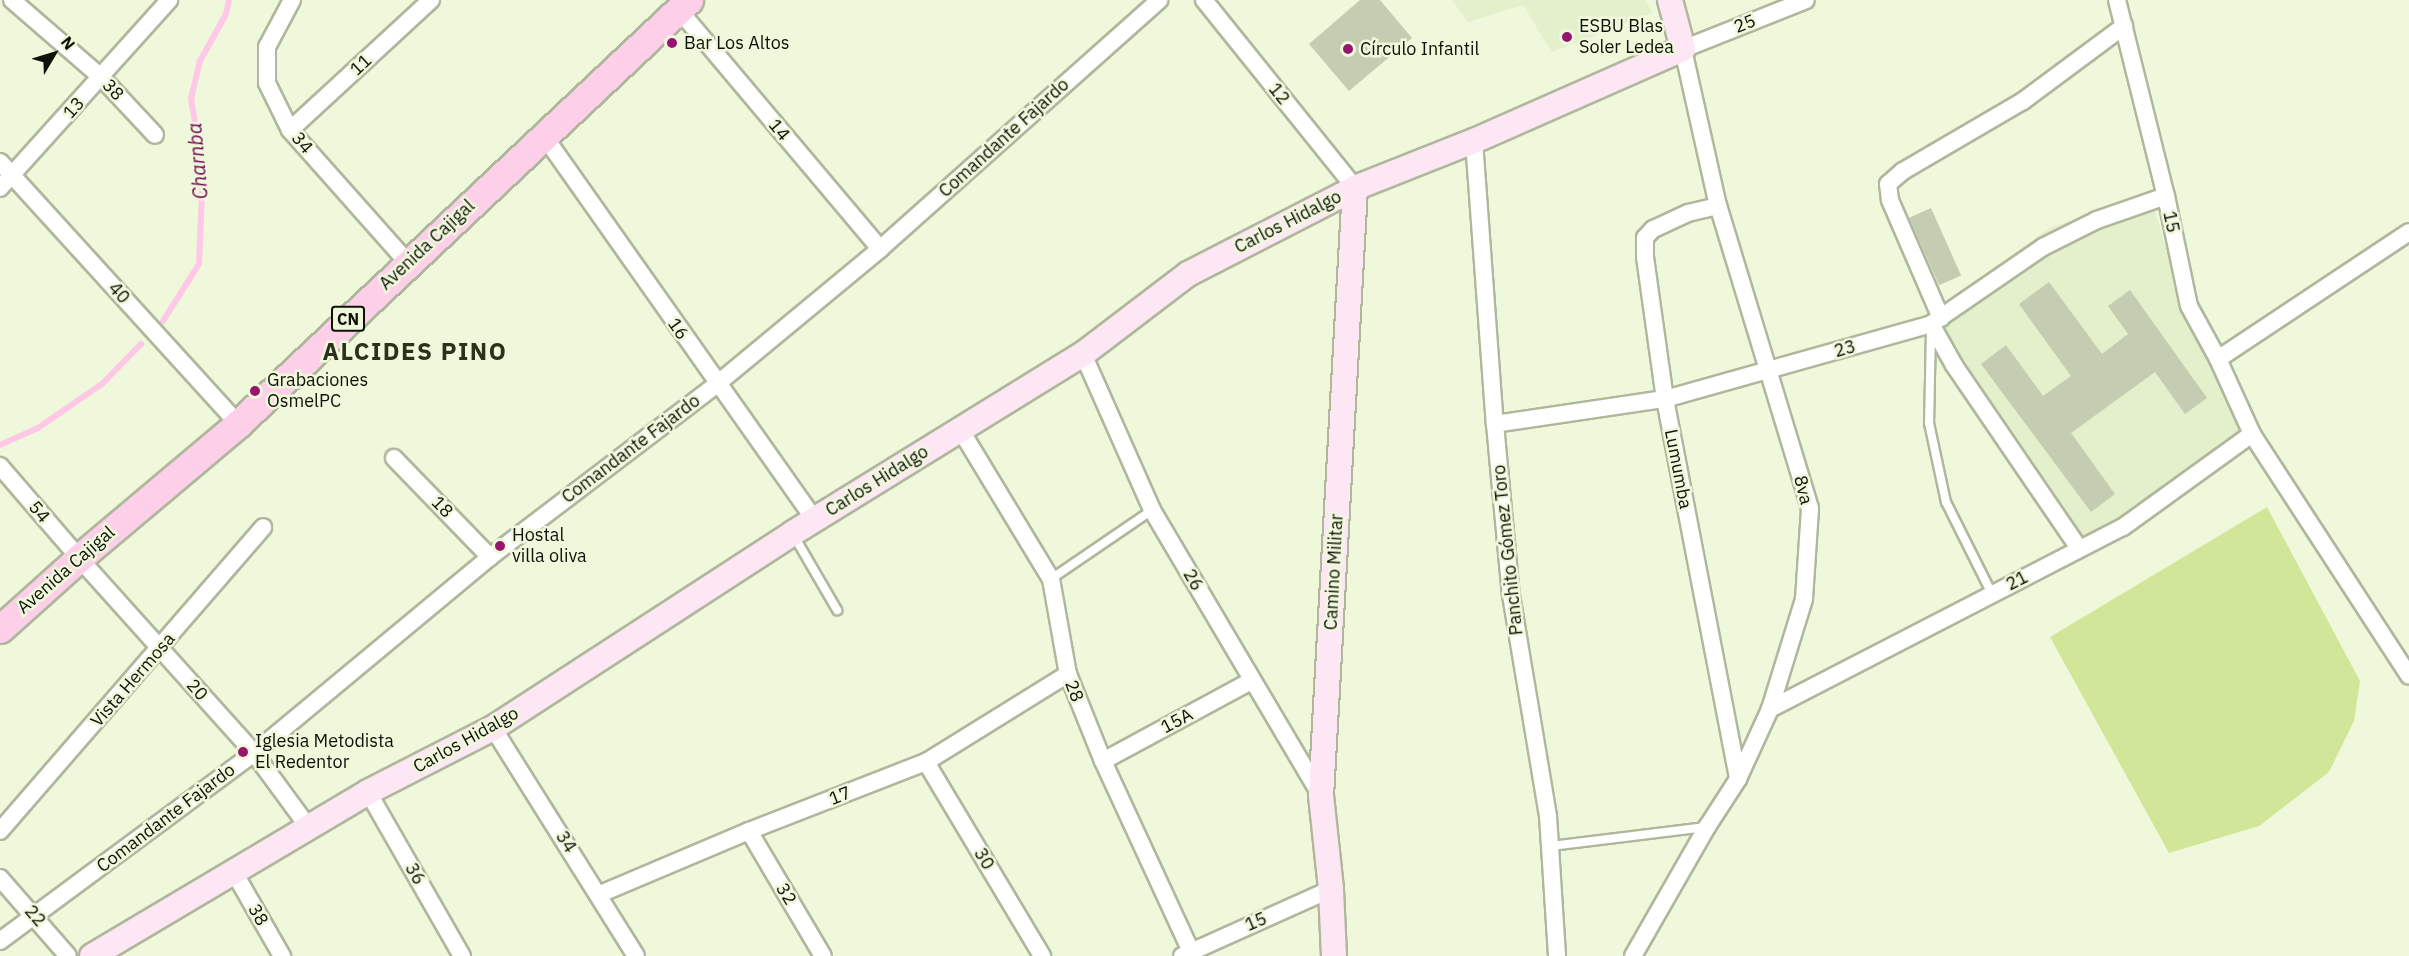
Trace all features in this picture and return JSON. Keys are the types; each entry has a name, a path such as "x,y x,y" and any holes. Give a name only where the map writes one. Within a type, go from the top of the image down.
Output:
{"main road":[{"name":"Avenida Cajigal","path":"0,629 79,558 238,424 684,5"}],"street":[{"name":"38","path":"12,0 101,77 155,135"},
{"name":"13","path":"0,188 169,0"},
{"name":"34","path":"292,0 267,47 267,83 290,130 408,263"},
{"name":"11","path":"290,130 431,0"},
{"name":"Comandante Fajardo","path":"0,941 254,753 490,556 717,384 880,249 1159,0"},
{"name":"12","path":"1204,0 1355,188"},
{"name":"8va","path":"1634,956 1707,827 1738,779 1770,709 1804,599 1810,508 1770,370 1718,206 1670,0"},
{"name":"25","path":"1683,49 1806,0"},
{"name":"15","path":"2117,0 2166,196 2189,306 2218,359 2252,434 2409,676"},
{"name":"14","path":"684,5 880,249"},
{"path":"2079,548 1954,365 1890,200 1888,184 1903,171 2023,101 2124,26"},
{"name":"Carlos Hidalgo","path":"99,954 368,792 493,728 793,532 1083,354 1188,274 1355,188 1474,141 1683,49"},
{"name":"16","path":"544,136 815,520"},
{"name":"Panchito Gómez Toro","path":"1474,141 1495,424 1511,595 1551,846 1557,956"},
{"name":"40","path":"0,162 238,424"},
{"name":"Camino Militar","path":"1334,956 1331,889 1321,796 1355,188"},
{"name":"23","path":"1495,424 1665,399 1936,321 2043,247 2097,220 2166,196"},
{"name":"Lumumba","path":"1718,206 1688,213 1653,229 1645,238 1665,399 1738,779"},
{"path":"2218,359 2409,232"},
{"name":"26","path":"1083,354 1152,510 1321,796"},
{"name":"28","path":"960,429 1052,579 1068,675 1103,761 1188,954"},
{"name":"21","path":"1770,709 2122,527 2252,434"},
{"name":"18","path":"394,458 490,556"},
{"name":"54","path":"0,466 79,558"},
{"name":"Vista Hermosa","path":"0,831 160,649 263,527"},
{"name":"20","path":"79,558 254,753 309,828"},
{"name":"17","path":"600,894 749,831 926,762 1068,675"},
{"name":"15A","path":"1103,761 1251,681"},
{"name":"34","path":"493,728 600,894 636,956"},
{"name":"30","path":"926,762 1042,956"},
{"name":"36","path":"368,792 462,956"},
{"name":"32","path":"749,831 823,956"},
{"name":"38","path":"235,873 282,956"},
{"name":"22","path":"0,878 68,956"},
{"name":"15","path":"1188,954 1331,889"}],"lane":[{"path":"1936,321 1929,423 1946,502 1992,594"},
{"path":"1052,579 1152,510"},
{"path":"793,532 837,610"},
{"path":"1551,846 1707,827"}],"shaded area":[{"name":"ESBU Blas Soler Ledea","path":"1452,0 1646,0 1652,13 1552,52 1523,5 1468,22"},
{"path":"2150,193 2184,311 2244,431 2121,522 2087,541 1932,313 2049,228"}],"green space":[{"path":"2267,507 2360,681 2354,721 2329,772 2259,826 2169,853 2050,637"}],"building":[{"path":"1360,0 1380,0 1412,38 1349,91 1309,44"},
{"path":"1931,208 1961,276 1939,285 1909,218"},
{"path":"2049,282 2102,354 2128,334 2108,306 2130,290 2207,398 2185,414 2155,372 2071,433 2115,494 2091,512 1981,364 2006,345 2043,396 2071,376 2019,304"}],"waterway":[{"name":"Charnba","path":"163,321 199,264 202,191 199,144 191,99 200,61 226,14 229,0"},
{"name":"Charnba","path":"0,445 38,428 102,384 141,344"}],"place":[{"name":"ESBU Blas Soler Ledea","path":"1567,37"},
{"name":"Bar Los Altos","path":"672,43"},
{"name":"Círculo Infantil","path":"1348,49"},
{"name":"Grabaciones OsmelPC","path":"255,391"},
{"name":"Hostal villa oliva","path":"500,546"},
{"name":"Iglesia Metodista El Redentor","path":"243,752"}],"district":[{"name":"ALCIDES PINO","path":"415,352"}]}
